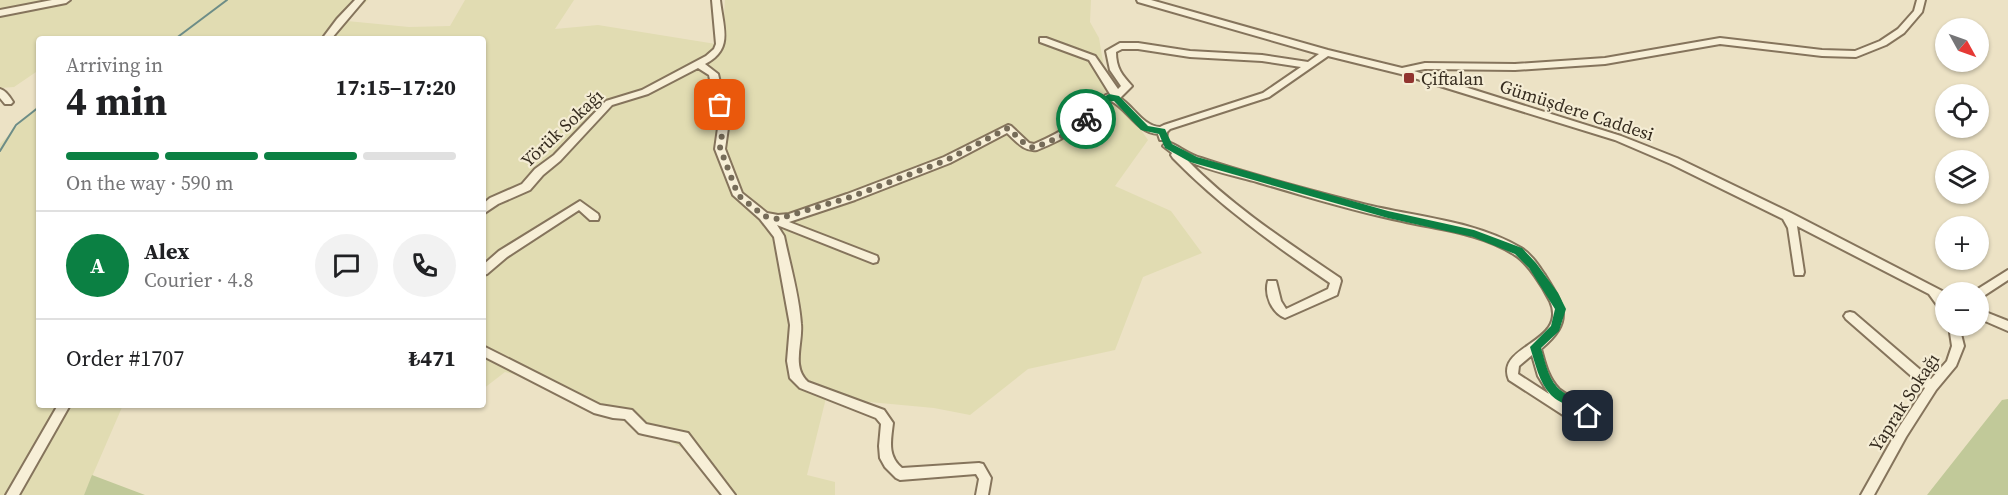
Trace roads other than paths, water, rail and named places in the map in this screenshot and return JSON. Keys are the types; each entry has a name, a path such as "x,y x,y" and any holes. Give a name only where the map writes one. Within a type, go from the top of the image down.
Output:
{"street":[{"path":"0,13 66,0"},
{"path":"328,36 360,0"},
{"name":"Yörük Sokağı","path":"486,208 494,201 526,187 609,103 645,92 718,50 720,44 716,0"},
{"name":"Gümüşdere Caddesi","path":"1141,0 1402,71 1637,145 1787,216 1935,293"},
{"path":"1402,71 1425,66 1515,67 1605,61 1720,41 1856,54 1883,44 1901,31 1918,12 1921,0"},
{"path":"1043,40 1092,58 1117,97 1144,128 1153,132 1162,131 1167,127 1266,95 1327,52"},
{"path":"764,216 778,219 789,218 851,197 947,160 1008,128 1026,145 1034,148 1062,136 1083,122 1109,97 1117,97 1127,86 1113,71 1111,51 1120,46 1155,48 1190,54 1262,58 1310,65"},
{"path":"699,63 713,74 724,121 720,148 738,195 764,216 779,236 796,325 793,361 796,378 804,385 880,414 887,423 885,457 889,467 900,474 979,468 985,478 982,495"},
{"path":"0,93 8,102"},
{"path":"1162,131 1168,146 1200,181 1275,239 1336,281 1333,292 1285,314 1279,310 1272,293 1272,284"},
{"path":"1168,146 1179,154 1215,166 1388,214 1474,233 1518,251 1533,266 1554,296 1560,309 1556,328 1514,363 1511,371 1514,377 1587,422 1588,416 1585,411 1554,391 1549,384 1535,347"},
{"path":"486,268 503,254 580,206 594,217"},
{"path":"764,216 873,259"},
{"path":"1787,216 1793,228 1799,272"},
{"path":"1989,287 2008,274"},
{"path":"1932,292 1935,296"},
{"path":"1850,316 1932,387"},
{"path":"1989,317 2008,326"},
{"path":"1993,319 2008,318"},
{"name":"Yaprak Sokağı","path":"1867,495 1932,387 1957,354 1958,336"},
{"path":"486,353 598,409 628,414 643,429 684,437 729,495"},
{"path":"12,495 62,408"}],"waterway":[{"path":"179,36 227,0"},
{"path":"0,151 16,125 36,109"}],"place":[{"name":"Çiftalan","path":"1409,78"}]}
